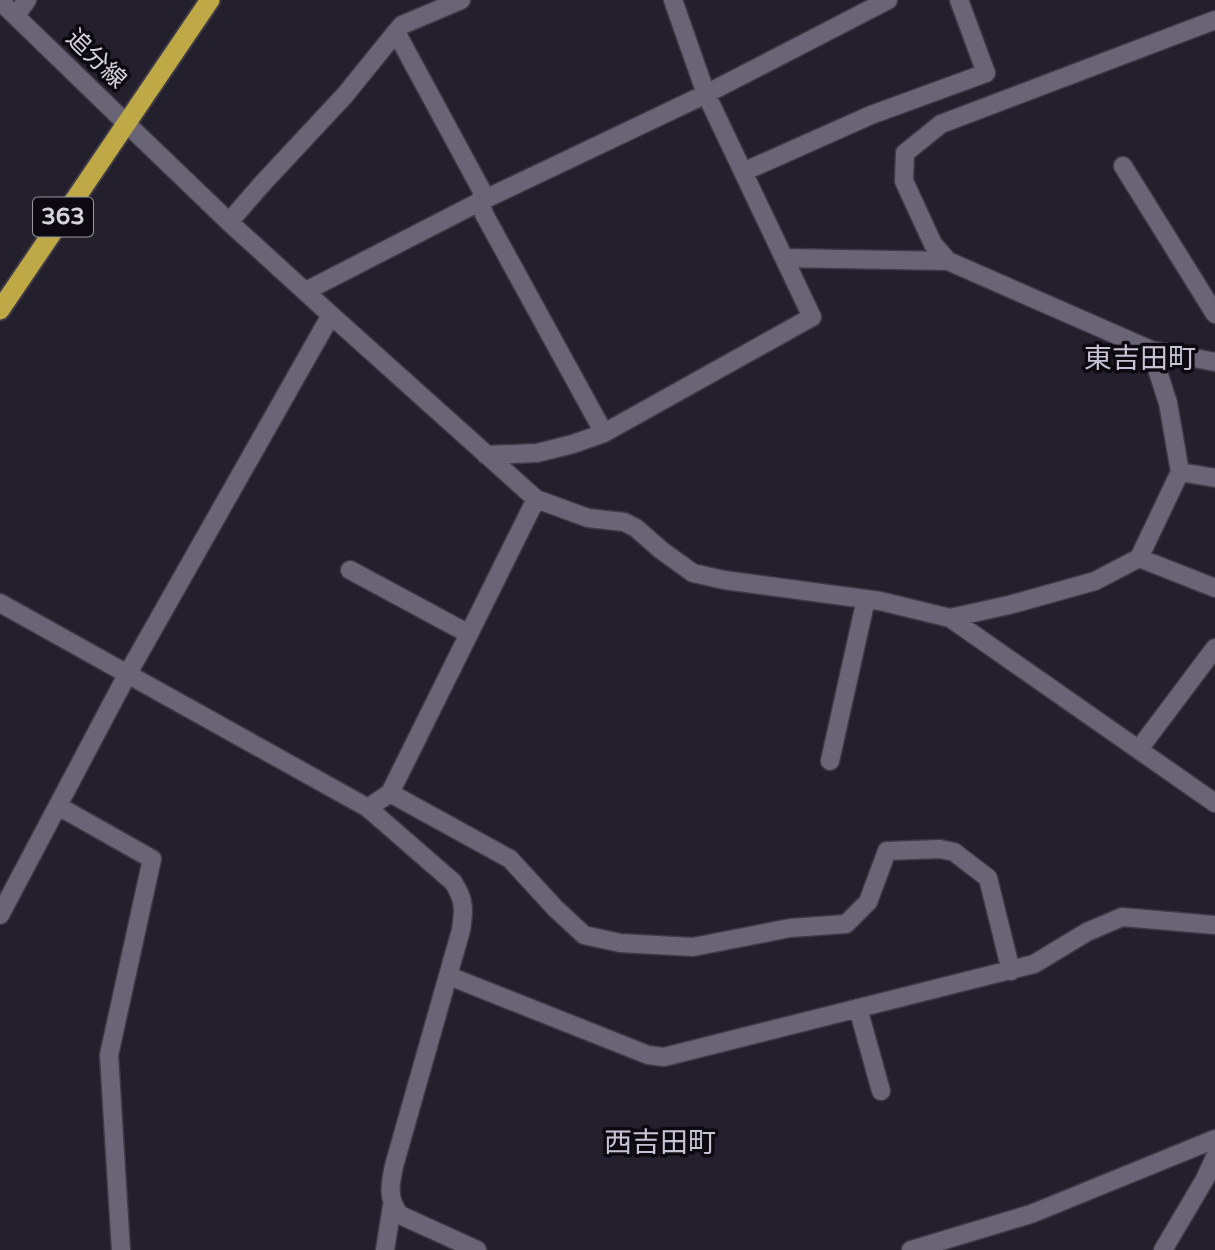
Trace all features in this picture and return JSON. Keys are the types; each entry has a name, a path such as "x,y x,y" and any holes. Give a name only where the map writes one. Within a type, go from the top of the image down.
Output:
{"highway":[{"name":"363","path":"0,310 210,0"}],"street":[{"path":"16,15 27,0"},
{"path":"229,222 345,95 402,25 461,0"},
{"path":"486,455 537,453 604,433 812,317 706,94 673,0"},
{"path":"306,291 481,201 706,94 888,0"},
{"path":"743,172 871,114 986,73 959,0"},
{"name":"追分線","path":"0,1 229,222 536,499"},
{"path":"948,261 933,244 904,181 905,153 941,124 1215,20"},
{"path":"396,32 482,191 484,214 604,433"},
{"path":"1123,166 1215,314"},
{"path":"785,258 948,261 1151,351 1215,362"},
{"path":"0,915 127,674 331,315"},
{"path":"950,618 1009,606 1095,581 1139,558 1180,472 1168,403 1151,351"},
{"path":"1180,472 1215,478"},
{"path":"368,808 390,793 536,499 588,518 624,522 636,528 693,573 724,580 866,599 950,618 1215,803"},
{"path":"1139,558 1215,588"},
{"path":"350,570 469,634"},
{"path":"830,761 866,599"},
{"path":"0,603 368,808 453,882 461,894 464,909 461,930 394,1166 390,1185 392,1206 385,1250"},
{"path":"1139,749 1215,648"},
{"path":"390,793 510,859 584,935 620,943 693,947 790,928 846,924 868,902 887,851 940,849 954,852 988,878 1011,971"},
{"path":"58,806 152,859 109,1055 121,1250"},
{"path":"449,976 648,1055 664,1057 1034,964 1087,932 1122,917 1215,925"},
{"path":"858,1008 881,1091"},
{"path":"911,1250 1031,1214 1215,1139"},
{"path":"1163,1250 1215,1157"},
{"path":"392,1206 400,1214 477,1250"}],"district":[{"name":"東吉田町","path":"1140,359"},
{"name":"西吉田町","path":"660,1143"}]}
